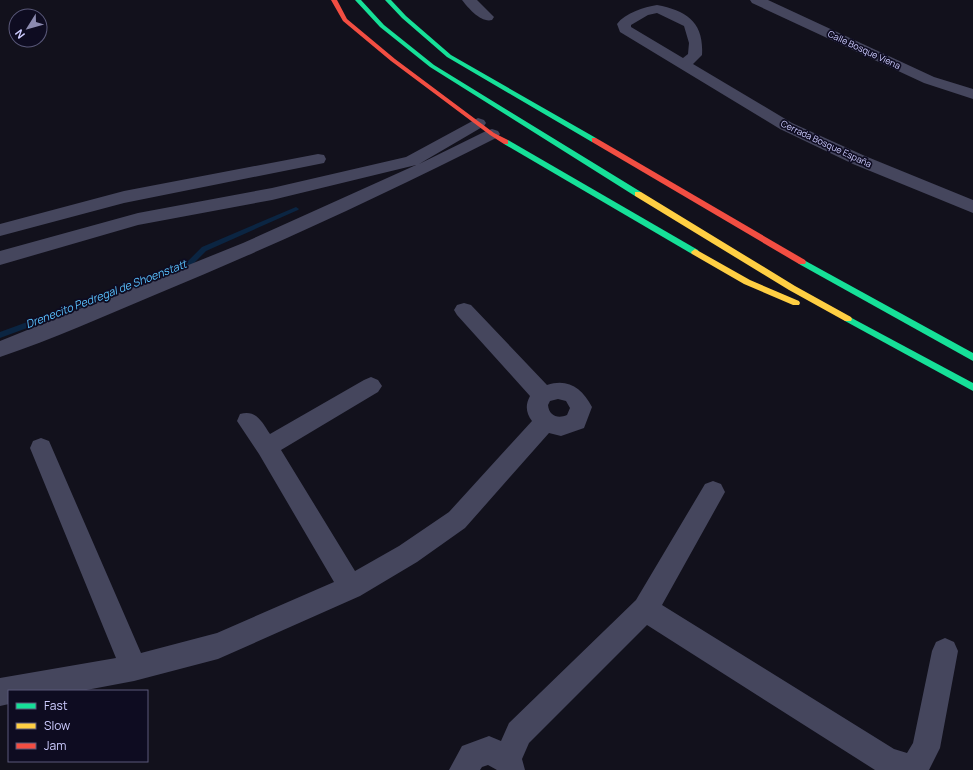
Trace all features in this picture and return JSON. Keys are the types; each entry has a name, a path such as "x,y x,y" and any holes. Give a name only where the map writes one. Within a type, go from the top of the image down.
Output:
{"highway":[{"path":"334,0 345,20 393,60 492,134 747,282 897,346"},
{"path":"358,0 382,26 432,66 509,115 792,288 973,387"},
{"path":"388,0 404,17 449,56 794,257 973,356"}],"street":[{"path":"469,0 487,17"},
{"name":"Calle Bosque Viena","path":"756,0 782,5 929,80 973,94"},
{"name":"Cerrada Bosque España","path":"684,63 695,55 696,43 693,29 690,24 668,10 660,9 643,11 624,24 625,29 684,63 786,126 873,166 973,207"},
{"path":"0,258 138,220 272,194 411,161 478,123"},
{"path":"0,349 135,298 421,171 492,134"},
{"path":"0,230 124,197 318,159"},
{"path":"464,310 543,395"},
{"path":"267,447 371,386"},
{"path":"558,390 573,395 581,408 576,421 561,427 545,422 538,413 537,403 543,395 558,390"},
{"path":"248,421 267,447 351,587"},
{"path":"11,690 134,668 218,646 351,587 408,554 457,520 545,422"},
{"path":"41,448 134,668"},
{"path":"463,770 472,756 489,750 509,765 519,733 644,609 713,492"},
{"path":"644,609 887,761 913,769 926,748 944,651"}],"waterway":[{"name":"Drenecito Pedregal de Shoenstatt","path":"0,335 187,266 204,249 296,209"}],"traffic: fast":[{"path":"358,0 382,26 432,66 638,194"},
{"path":"388,0 404,17 449,56 594,140"},
{"path":"506,142 695,252"},
{"path":"802,262 973,357"},
{"path":"848,319 973,387"}],"traffic: slow":[{"path":"638,194 792,288 848,319"},
{"path":"695,252 747,282 796,303"}],"traffic: jam":[{"path":"334,0 345,20 393,60 492,134 506,142"},
{"path":"594,140 802,262"}]}
